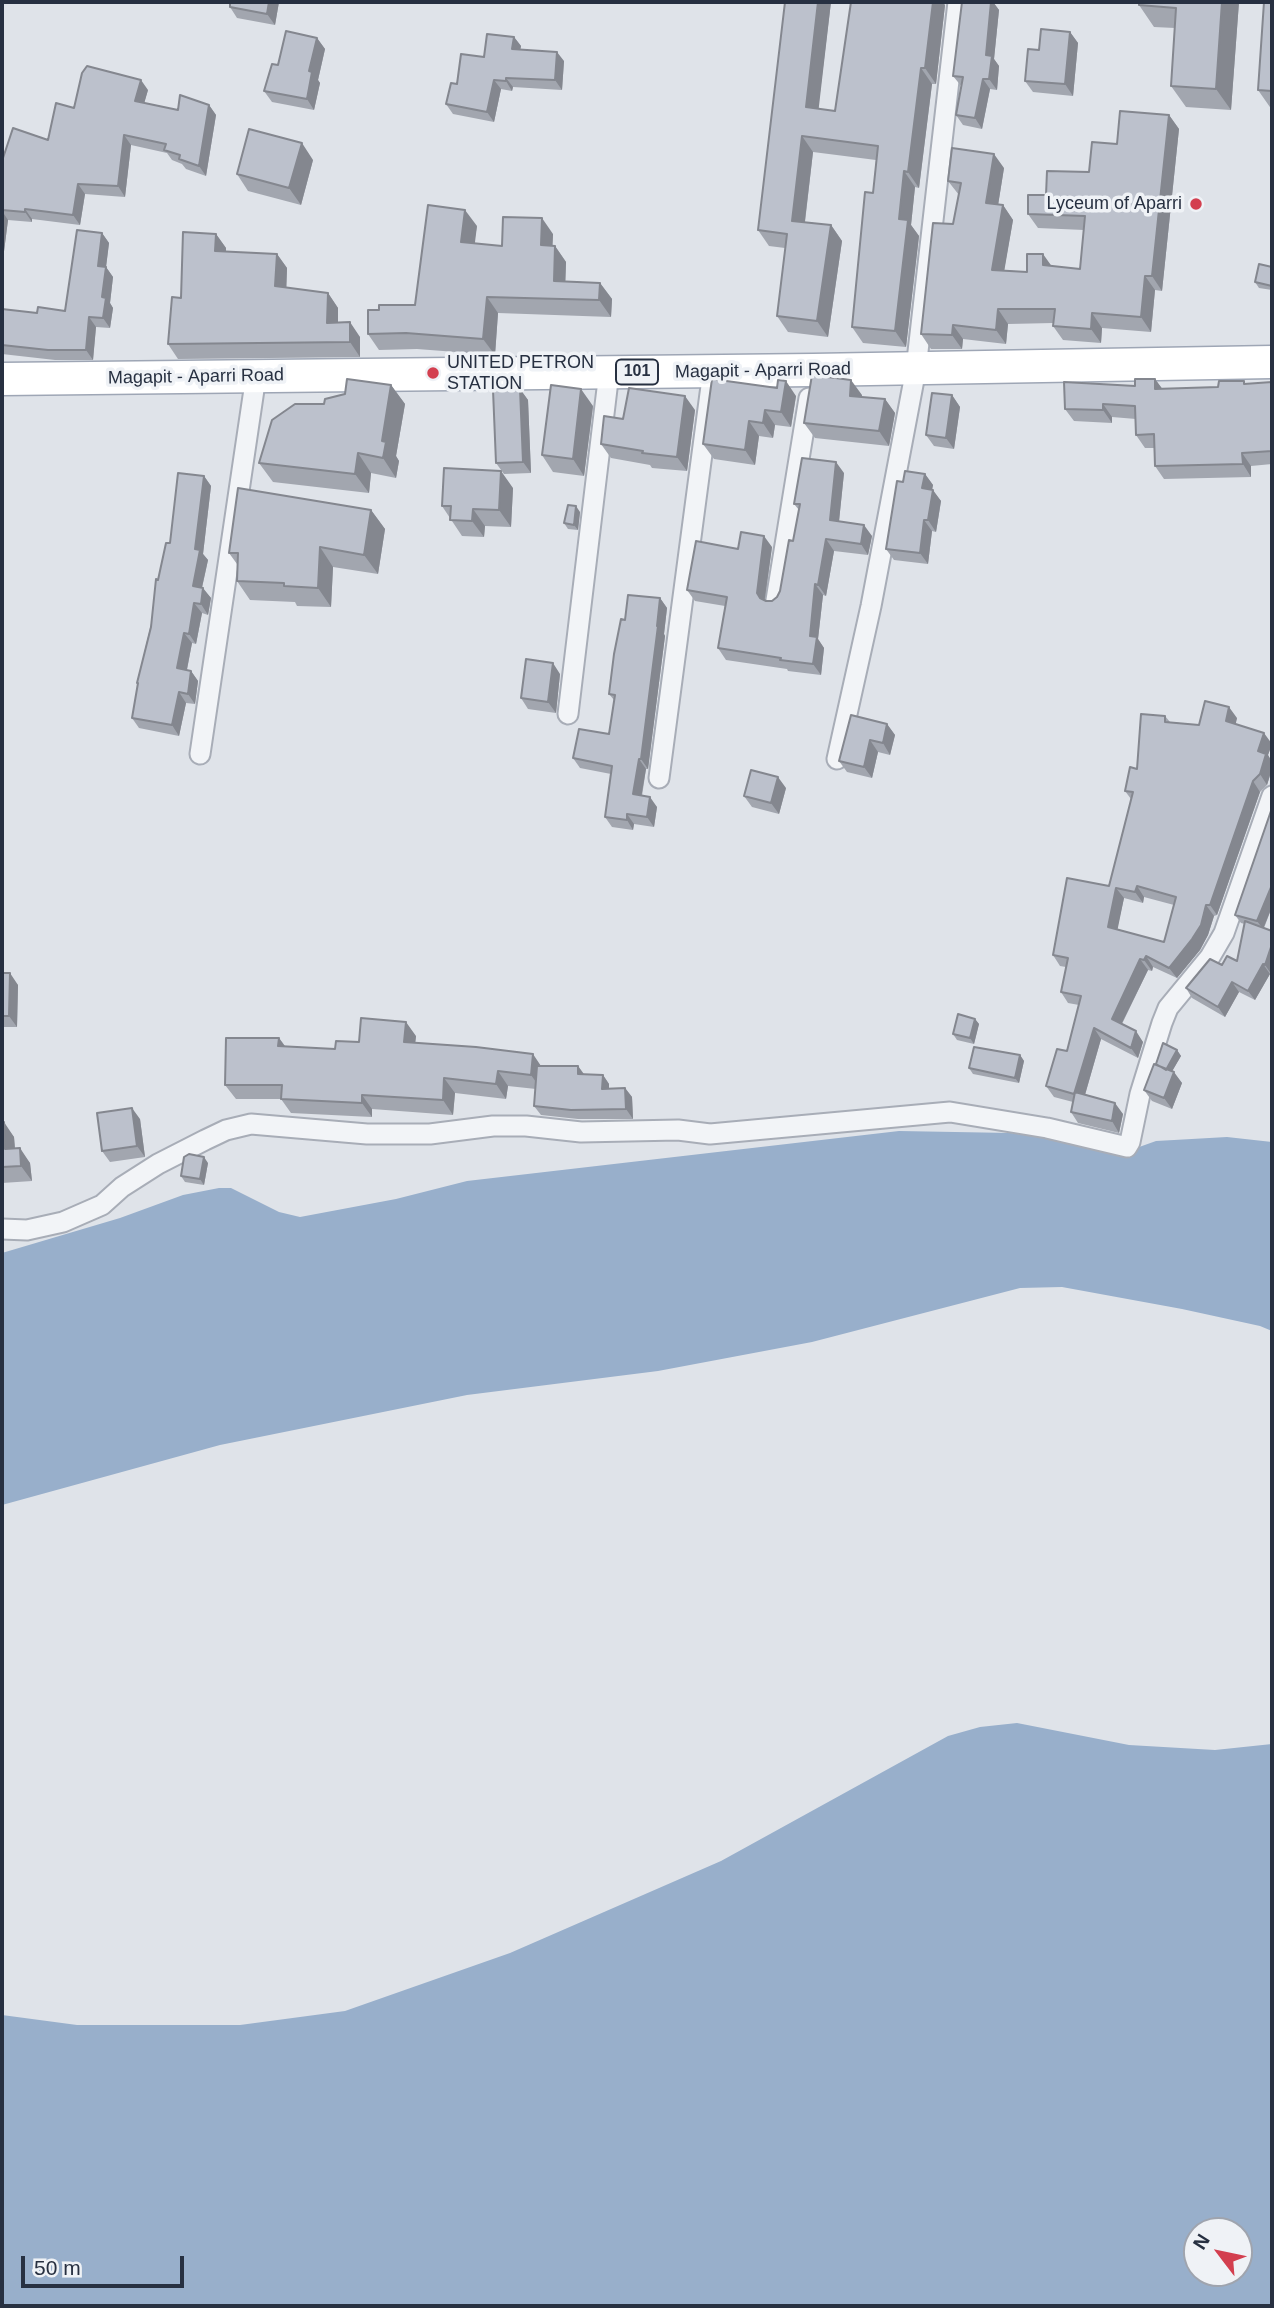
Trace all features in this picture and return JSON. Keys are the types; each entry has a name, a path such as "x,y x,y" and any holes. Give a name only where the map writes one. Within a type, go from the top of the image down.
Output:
{"main road":[{"name":"Magapit - Aparri Road","path":"2,379 916,369 1272,362"}],"street":[{"path":"837,759 871,606 916,369 958,2"},
{"path":"776,600 813,370"},
{"path":"659,778 713,371"},
{"path":"568,714 609,373"},
{"path":"200,754 256,376"},
{"path":"2,1229 27,1230 63,1222 102,1205 122,1187 181,1152 226,1130 251,1124 367,1134 430,1134 493,1126 526,1126 582,1132 678,1130 710,1134 950,1112 1047,1128 1126,1147 1130,1142 1140,1094 1168,1008 1210,957 1224,933 1272,796"}],"water":[{"path":"899,1131 1011,1133 1128,1151 1156,1141 1227,1137 1272,1142 1272,1331 1182,1309 1062,1287 1020,1288 812,1342 658,1371 467,1395 220,1445 2,1505 2,1253 120,1218 183,1195 219,1188 231,1188 279,1212 300,1217 396,1199 467,1181"},
{"path":"1017,1723 1129,1745 1215,1750 1272,1744 1272,2306 2,2306 2,2015 77,2025 240,2025 345,2011 510,1953 721,1861 948,1736 980,1727"}],"building":[{"path":"230,2 269,2 267,14 230,7"},
{"path":"785,2 818,2 806,107 835,111 851,2 933,2 925,68 921,68 908,172 904,171 899,219 908,220 895,331 852,327 865,192 873,193 878,146 802,136 792,221 831,225 817,321 777,316 787,234 758,230"},
{"path":"962,2 991,2 986,55 992,56 989,79 983,79 975,118 956,115 963,77 953,76"},
{"path":"1139,2 1222,2 1216,89 1171,86 1176,8 1139,5"},
{"path":"1264,2 1272,2 1272,91 1258,90"},
{"path":"1041,29 1070,32 1065,84 1025,81 1028,49 1039,50"},
{"path":"286,31 317,38 309,71 312,72 307,99 264,91 272,64 278,65"},
{"path":"487,34 514,37 512,49 557,52 555,80 494,80 487,112 446,104 451,83 457,84 461,54 484,57"},
{"path":"87,66 141,80 135,101 178,110 180,95 209,105 199,166 179,159 180,155 164,150 166,144 124,135 118,186 78,184 73,215 25,209 25,212 2,210 2,161 13,128 48,140 56,103 74,108 82,73"},
{"path":"1120,111 1169,115 1152,276 1145,276 1141,317 1092,313 1091,329 1053,326 1055,309 998,309 996,330 953,325 952,335 921,334 933,223 953,224 961,183 948,181 952,148 994,154 986,203 1003,205 992,270 1027,272 1027,254 1043,254 1043,265 1080,269 1085,216 1028,214 1028,195 1046,195 1047,171 1089,172 1092,142 1117,144"},
{"path":"249,129 302,143 289,188 237,174"},
{"path":"428,205 465,210 461,242 502,246 503,217 542,218 541,245 555,246 554,281 600,283 599,300 487,297 483,339 406,333 368,334 368,310 379,310 379,305 415,305"},
{"path":"77,230 102,233 98,266 106,267 102,297 106,298 103,318 89,317 86,350 48,350 2,345 2,309 37,313 38,307 65,311"},
{"path":"183,232 216,234 215,251 277,254 275,286 328,293 327,323 350,322 350,342 168,344 172,297 181,298"},
{"path":"1259,264 1272,267 1272,286 1255,282"},
{"path":"812,375 851,380 850,396 885,399 879,431 804,423"},
{"path":"347,379 391,385 382,441 386,442 383,458 358,453 355,474 259,463 272,420 295,404 324,404 325,399 345,394"},
{"path":"712,379 777,388 778,380 786,381 781,412 765,410 763,423 749,421 745,450 703,444"},
{"path":"1135,379 1155,379 1155,389 1218,387 1219,381 1244,381 1244,384 1272,382 1272,451 1242,453 1243,464 1155,466 1154,434 1136,435 1135,406 1103,404 1103,410 1065,409 1064,382 1135,386"},
{"path":"551,385 581,389 573,459 542,455"},
{"path":"629,388 685,396 677,457 601,444 604,416 623,419"},
{"path":"520,389 523,462 496,463 493,390"},
{"path":"932,393 952,395 946,438 926,435"},
{"path":"802,458 836,462 830,520 864,525 861,544 826,539 818,585 815,584 810,636 817,637 813,664 718,648 727,597 687,590 696,541 738,549 741,532 764,536 757,593 760,598 772,601 780,591 789,540 793,541 800,504 794,504"},
{"path":"444,468 501,471 499,510 473,509 472,521 450,520 451,506 442,506"},
{"path":"905,471 925,474 922,488 933,490 928,520 924,520 920,553 886,549 897,481 903,482"},
{"path":"178,473 204,476 195,549 200,550 193,586 203,588 201,604 194,603 189,634 184,633 177,668 191,671 188,694 179,692 172,725 132,718 137,683 151,627 156,579 158,580 166,543 170,543"},
{"path":"238,488 371,510 364,555 320,547 318,588 237,581 238,553 229,553"},
{"path":"568,505 576,506 574,525 564,523"},
{"path":"628,595 660,598 641,759 633,794 650,797 647,817 627,814 627,820 605,817 612,766 573,758 579,729 609,734 615,695 609,694 614,654 621,619 625,620"},
{"path":"526,659 553,663 548,702 521,698"},
{"path":"1205,701 1229,707 1226,721 1264,733 1258,751 1266,754 1260,774 1253,781 1210,905 1206,905 1201,925 1192,939 1169,968 1146,956 1144,960 1140,959 1112,1019 1136,1031 1131,1048 1094,1028 1074,1094 1046,1086 1057,1049 1067,1051 1081,996 1061,992 1068,958 1053,955 1067,878 1109,886 1133,792 1125,791 1130,767 1137,769 1141,714 1165,716 1165,722 1199,725","holes":["1137,886 1176,897 1164,942 1108,927 1116,888 1135,892"]},
{"path":"851,715 887,724 883,743 870,740 864,767 839,761"},
{"path":"751,770 778,777 771,803 744,796"},
{"path":"1272,808 1272,885 1257,921 1235,915"},
{"path":"1245,921 1272,931 1272,947 1265,965 1263,964 1248,991 1232,982 1218,1007 1186,988 1210,959 1222,965 1227,956 1237,961"},
{"path":"2,973 10,973 9,1016 2,1016"},
{"path":"958,1014 975,1019 970,1038 953,1034"},
{"path":"361,1018 406,1022 404,1042 533,1054 531,1075 498,1071 496,1084 444,1078 443,1100 362,1095 362,1103 281,1099 282,1085 225,1085 226,1038 279,1038 278,1046 335,1049 336,1041 359,1042"},
{"path":"1163,1043 1177,1050 1166,1070 1156,1064"},
{"path":"974,1047 1020,1055 1015,1078 969,1068"},
{"path":"1154,1064 1174,1072 1164,1098 1144,1090"},
{"path":"537,1066 578,1066 578,1074 603,1075 602,1089 625,1088 626,1109 571,1110 534,1106"},
{"path":"1075,1092 1115,1103 1112,1121 1071,1112"},
{"path":"132,1108 137,1146 102,1151 97,1113"},
{"path":"2,1122 5,1149 20,1148 21,1166 2,1167"},
{"path":"189,1154 204,1157 200,1179 181,1176 184,1157"}],"place":[{"name":"Lyceum of Aparri","path":"1196,204"},
{"name":"UNITED PETRON STATION","path":"433,373"}]}
